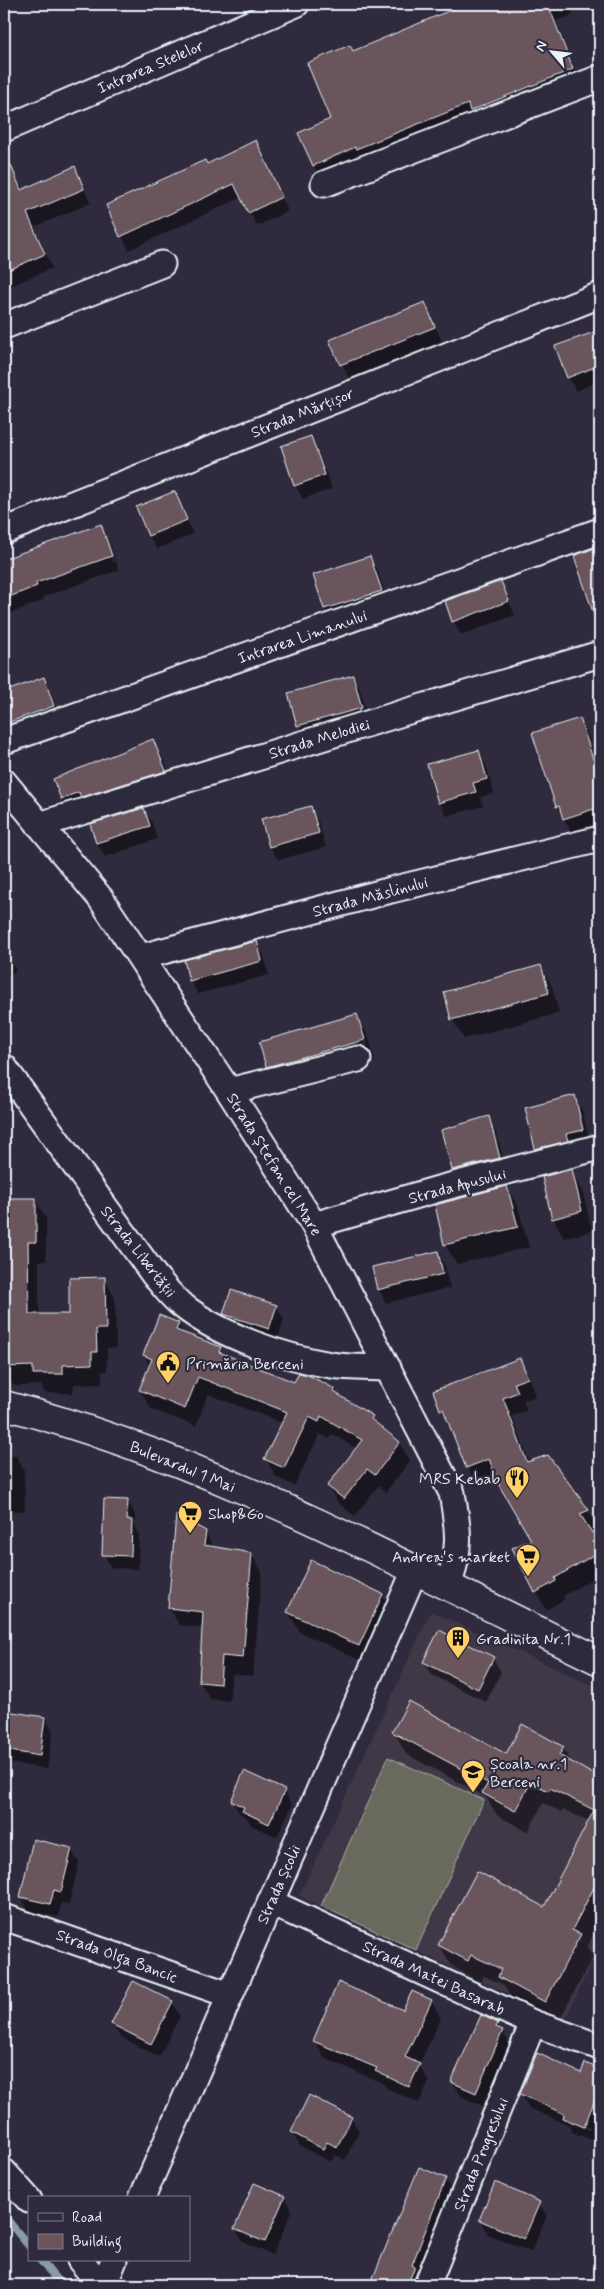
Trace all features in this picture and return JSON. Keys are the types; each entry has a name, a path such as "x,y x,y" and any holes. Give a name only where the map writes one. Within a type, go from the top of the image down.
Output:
{"main road":[{"name":"Bulevardul 1 Mai","path":"4,1405 87,1428 184,1465 415,1570 600,1661"}],"street":[{"name":"Intrarea Stelelor","path":"4,129 296,4"},
{"path":"324,184 600,78"},
{"path":"4,326 162,264"},
{"name":"Strada Mărțișor","path":"4,531 600,295"},
{"name":"Intrarea Limanului","path":"4,741 600,531"},
{"name":"Strada Melodiei","path":"39,826 412,710 600,654"},
{"name":"Strada Ștefan cel Mare","path":"4,782 101,899 229,1091 314,1225 452,1493 458,1537 457,1559 448,1587"},
{"name":"Strada Măslinului","path":"141,957 391,890 600,839"},
{"path":"229,1091 358,1059"},
{"name":"Strada Libertății","path":"4,1067 154,1275 182,1306 255,1344 299,1358 332,1365 388,1368"},
{"name":"Strada Apusului","path":"314,1225 442,1188 600,1147"},
{"name":"Strada Școlii","path":"143,2196 415,1570"},
{"name":"Strada Matei Basarab","path":"270,1902 533,2023 600,2048"},
{"name":"Strada Olga Bancic","path":"4,1916 230,1995"},
{"name":"Strada Progresului","path":"427,2285 533,2023"},
{"path":"4,2172 28,2199"},
{"path":"82,2262 103,2285 113,2262"}],"shaded area":[{"name":"Școala nr.1 Berceni","path":"431,1611 600,1689 600,1945 565,2020 299,1896"}],"green space":[{"path":"388,1757 484,1800 416,1950 321,1906"}],"building":[{"path":"465,4 548,4 573,69 470,111 468,104 356,149 355,147 313,166 298,133 330,119 307,63 350,45 353,51"},
{"path":"256,140 282,197 248,213 234,184 120,237 106,205 205,160 207,164"},
{"path":"4,148 21,190 75,166 84,189 27,213 45,254 4,272"},
{"path":"425,302 435,327 340,365 329,340"},
{"path":"600,330 600,365 567,378 555,346"},
{"path":"311,436 325,475 294,486 281,446"},
{"path":"175,491 187,520 148,536 136,507"},
{"path":"101,524 112,556 36,583 37,586 4,599 4,559"},
{"path":"600,546 600,620 596,621 574,556"},
{"path":"370,556 382,591 324,609 313,575"},
{"path":"501,581 509,601 452,622 445,601"},
{"path":"353,675 362,708 297,726 288,693"},
{"path":"44,677 54,706 4,724 4,692"},
{"path":"580,718 600,781 600,807 563,819 559,806 556,807 532,733"},
{"path":"153,739 166,771 81,797 79,792 61,799 53,779"},
{"path":"479,750 487,779 473,783 476,792 438,803 427,764"},
{"path":"311,806 319,833 269,847 261,819"},
{"path":"144,808 150,826 96,843 90,824"},
{"path":"257,941 262,961 189,981 184,960"},
{"path":"541,965 549,993 451,1020 444,992"},
{"path":"357,1014 365,1040 266,1067 259,1042"},
{"path":"575,1095 583,1130 566,1134 568,1141 535,1149 525,1108"},
{"path":"489,1116 500,1158 452,1170 441,1130"},
{"path":"572,1169 582,1211 552,1219 542,1177"},
{"path":"507,1186 518,1227 444,1245 435,1205"},
{"path":"4,1198 36,1198 36,1242 28,1242 29,1314 69,1314 69,1278 105,1277 106,1329 96,1329 97,1352 92,1352 92,1364 63,1365 63,1374 33,1374 33,1366 4,1367"},
{"path":"438,1251 443,1274 377,1290 372,1267"},
{"path":"231,1290 277,1305 269,1329 223,1314"},
{"path":"159,1315 179,1323 176,1330 221,1347 219,1352 294,1382 299,1373 308,1375 335,1389 334,1392 373,1416 371,1419 400,1442 375,1475 367,1469 344,1499 327,1486 362,1440 321,1416 319,1422 309,1417 284,1468 264,1459 287,1412 198,1377 185,1409 139,1390 152,1359 143,1355"},
{"path":"520,1358 528,1378 514,1383 518,1392 503,1398 527,1462 548,1455 589,1510 580,1514 600,1545 600,1551 555,1578 556,1581 535,1593 512,1548 531,1540 500,1487 489,1459 466,1468 443,1409 440,1410 433,1391"},
{"path":"104,1499 128,1500 127,1520 132,1520 131,1556 102,1555"},
{"path":"176,1515 206,1531 204,1545 252,1553 243,1658 222,1656 220,1684 199,1682 203,1612 168,1608"},
{"path":"311,1560 383,1594 359,1646 287,1612"},
{"name":"Gradinita Nr.1","path":"439,1630 494,1657 478,1689 423,1662"},
{"path":"409,1701 506,1754 522,1724 564,1747 559,1755 600,1778 600,1876 572,1930 581,1934 545,2002 498,1977 501,1969 471,1955 468,1961 438,1945 477,1871 544,1907 594,1810 550,1788 548,1791 531,1782 515,1811 482,1793 488,1783 392,1732"},
{"path":"6,1711 45,1717 40,1756 4,1750"},
{"path":"244,1771 285,1790 269,1824 242,1811 244,1807 231,1801"},
{"path":"33,1839 72,1848 61,1892 54,1890 50,1904 20,1897"},
{"path":"133,1981 173,2001 151,2044 111,2024"},
{"path":"338,1982 403,2010 412,1991 432,2000 405,2057 420,2064 409,2087 375,2071 377,2068 313,2041"},
{"path":"481,2015 498,2023 496,2027 503,2030 476,2093 451,2082"},
{"path":"537,2053 581,2073 585,2063 600,2069 600,2087 584,2127 563,2118 564,2114 520,2094"},
{"path":"309,2095 352,2117 337,2147 327,2142 323,2149 291,2132"},
{"path":"419,2167 446,2178 412,2265 415,2267 407,2285 370,2285"},
{"path":"495,2182 540,2202 524,2239 479,2220"},
{"path":"254,2183 285,2196 265,2242 234,2229"}],"waterway":[{"path":"4,2216 28,2245"},
{"path":"42,2262 61,2285"}],"place":[{"name":"Primăria Berceni","path":"168,1384"},
{"name":"MRS Kebab","path":"517,1499"},
{"name":"Shop&Go","path":"190,1534"},
{"name":"Andrea's market","path":"528,1577"},
{"name":"Gradinita Nr.1","path":"458,1659"},
{"name":"Școala nr.1 Berceni","path":"473,1793"}]}
